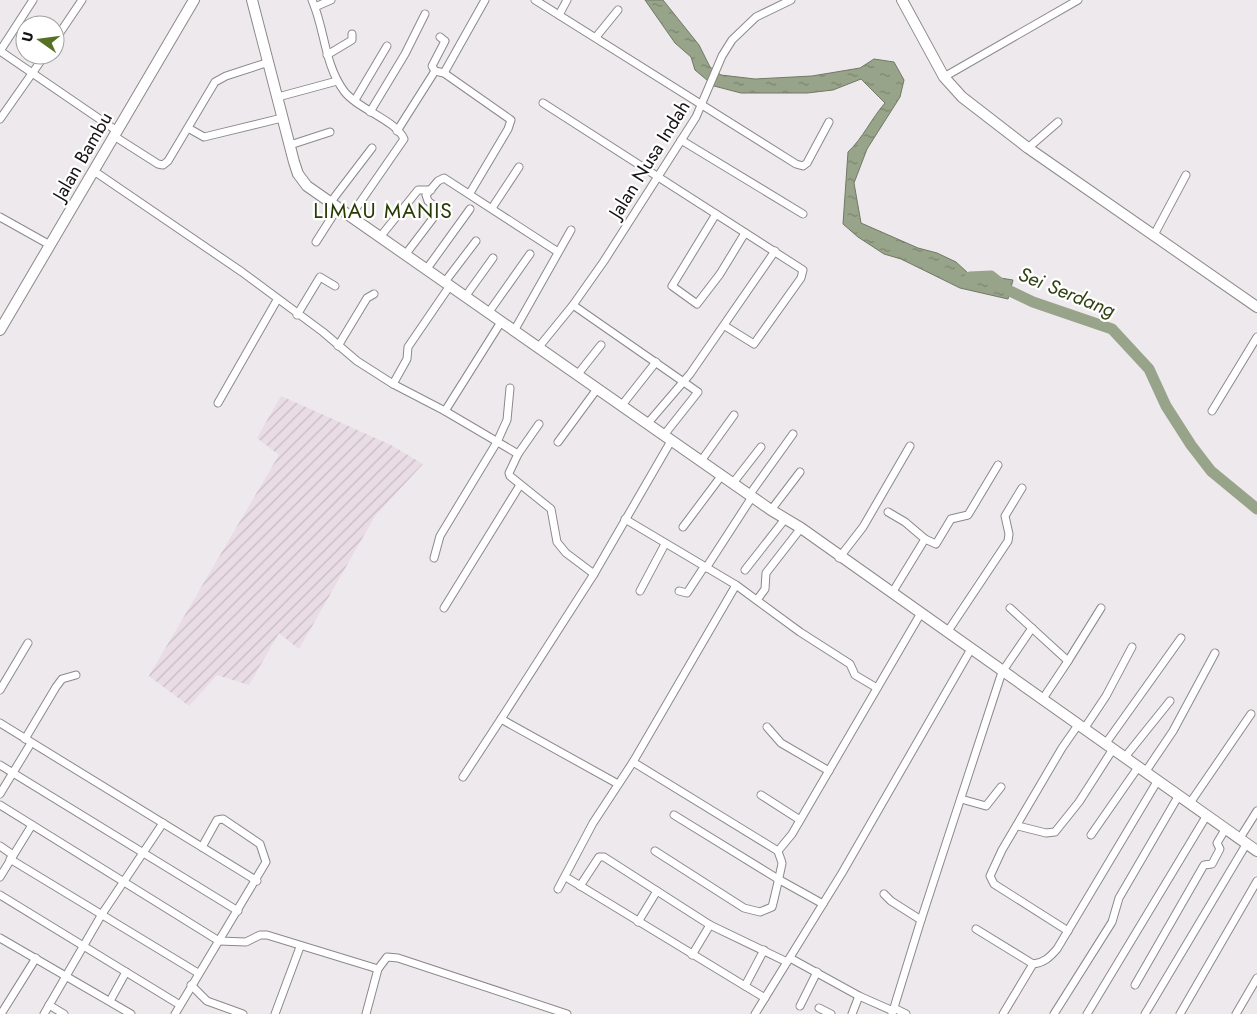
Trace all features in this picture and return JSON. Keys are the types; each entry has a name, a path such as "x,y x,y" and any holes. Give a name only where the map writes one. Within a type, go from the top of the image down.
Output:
{"main road":[{"name":"Jalan Bambu","path":"0,330 194,0"},
{"path":"252,0 282,118 302,181 334,206 446,285 489,312 500,322 578,374 771,510 801,528 839,558 948,631 1002,672 1125,756 1257,850"},
{"path":"902,0 944,77 952,88 967,102 1028,148 1257,307"}],"street":[{"path":"32,0 0,51 158,164 163,165 168,161 215,82 226,76 269,62"},
{"path":"65,25 82,0"},
{"path":"331,0 313,3 327,55 338,81 345,93 397,131 403,138 403,143 350,217"},
{"path":"444,73 485,0"},
{"path":"535,0 704,101 796,164 803,166 807,163 829,122"},
{"path":"559,15 567,0"},
{"name":"Jalan Nusa Indah","path":"538,348 573,305 681,140 704,101 722,56 732,40 749,22 791,0"},
{"path":"944,77 1078,0"},
{"path":"596,37 618,10"},
{"path":"370,112 405,54 425,14"},
{"path":"327,55 352,40 352,34"},
{"path":"440,37 445,42 432,66 435,71 444,73 511,120 508,129 470,193"},
{"path":"355,100 387,46"},
{"path":"0,119 38,65"},
{"path":"397,131 435,71"},
{"path":"278,97 338,81"},
{"path":"543,103 658,175 802,270 801,278 754,344 725,326"},
{"path":"188,128 204,137 282,118"},
{"path":"1028,148 1058,122"},
{"path":"290,145 330,132"},
{"path":"681,140 803,214"},
{"path":"316,242 334,206 372,148"},
{"path":"492,208 519,167"},
{"path":"94,171 242,272 357,361 393,384 445,411 518,454"},
{"path":"1154,235 1186,175"},
{"path":"404,254 436,213 437,208 426,199 438,181 444,178 470,193 558,252"},
{"path":"380,237 418,190 431,190"},
{"path":"426,270 470,209"},
{"path":"716,214 672,286 697,304 715,281 745,233"},
{"path":"0,217 50,245"},
{"path":"514,331 571,230"},
{"path":"393,384 407,359 408,347 476,241"},
{"path":"648,423 684,381 725,326 775,251"},
{"path":"489,312 530,254"},
{"path":"465,297 493,258"},
{"path":"297,314 320,277 335,286"},
{"path":"338,346 367,298 374,294"},
{"path":"218,402 277,300"},
{"path":"463,777 594,574 667,438 699,394 684,381 573,305"},
{"path":"445,411 500,322"},
{"path":"1212,411 1257,337"},
{"path":"578,374 601,345"},
{"path":"622,405 656,362"},
{"path":"434,558 440,536 507,420 510,388"},
{"path":"558,442 597,389"},
{"path":"701,461 734,415"},
{"path":"539,424 518,454 509,473 520,486 551,509 554,532 561,547 594,574"},
{"path":"679,590 687,593 793,434"},
{"path":"839,558 863,527 910,446"},
{"path":"732,483 761,447"},
{"path":"888,512 905,522 925,539 936,544 951,519 968,515 998,465"},
{"path":"771,510 800,472"},
{"path":"683,527 722,475"},
{"path":"444,608 520,486"},
{"path":"948,631 1008,541 1009,534 1005,516 1022,488"},
{"path":"625,519 736,585 800,632 850,664 855,675 877,688"},
{"path":"745,570 785,519"},
{"path":"757,600 765,589 766,573 801,528"},
{"path":"892,593 925,539"},
{"path":"640,591 665,544"},
{"path":"558,889 593,823 633,762 736,585"},
{"path":"1010,608 1068,661"},
{"path":"1042,700 1101,608"},
{"path":"778,851 785,844 800,820 920,613"},
{"path":"893,1011 1002,672 1032,628"},
{"path":"1018,826 1046,833 1055,832 1079,802 1109,746 1181,638"},
{"path":"0,690 2,682 28,643"},
{"path":"1068,931 992,882 992,870 1062,748 1106,696 1132,647"},
{"path":"755,1014 823,904 971,649"},
{"path":"1091,835 1173,731 1215,654"},
{"path":"0,794 13,773 56,687 62,679 76,675"},
{"path":"1125,756 1170,701"},
{"path":"1190,803 1251,714"},
{"path":"502,719 618,784"},
{"path":"0,723 257,881"},
{"path":"768,727 781,742 829,771"},
{"path":"633,762 778,851 782,864 772,907 763,912 749,910 654,851"},
{"path":"0,765 238,911"},
{"path":"976,929 1033,964 1042,962 1057,949 1158,780"},
{"path":"961,799 986,806 1001,787"},
{"path":"761,795 800,820"},
{"path":"1054,1014 1112,922 1119,898 1179,795"},
{"path":"0,806 219,941 246,942 260,935 267,935 378,969"},
{"path":"1145,1014 1243,841 1257,811"},
{"path":"674,815 778,879 823,904"},
{"path":"1087,1014 1207,815"},
{"path":"175,1014 198,973 257,881 266,862 262,848 223,819 217,820 202,847"},
{"path":"44,1014 102,914 163,823"},
{"path":"0,878 32,824"},
{"path":"1135,985 1204,865 1212,864 1215,860 1220,850 1217,843 1226,828"},
{"path":"0,846 11,857 198,973"},
{"path":"580,886 599,857 604,857 710,925 817,972 859,996 893,1011 906,1014"},
{"path":"569,880 765,998"},
{"path":"1180,1014 1257,880"},
{"path":"638,922 657,891"},
{"path":"884,894 891,902 921,920"},
{"path":"0,895 180,1005"},
{"path":"692,955 710,925"},
{"path":"0,938 131,1014"},
{"path":"275,1014 300,946"},
{"path":"745,986 764,950"},
{"path":"366,1014 378,969 387,956 567,1014"},
{"path":"1,1014 36,958"},
{"path":"1003,1014 1033,964"},
{"path":"110,1001 126,972"},
{"path":"800,1006 817,972"},
{"path":"1236,1014 1257,978"},
{"path":"191,985 207,1001 231,1012 243,1014"},
{"path":"852,1014 859,996"},
{"path":"50,1005 64,1014"},
{"path":"819,1008 831,1014"}],"shaded area":[{"path":"281,396 391,445 423,464 375,516 299,649 279,633 249,685 217,675 189,706 149,676 279,455 257,438"}],"water":[{"path":"645,0 663,0 699,45 710,67 721,75 755,79 812,76 860,68 874,59 894,62 904,80 900,97 867,149 854,183 861,223 918,248 937,253 956,262 968,273 1013,280 1008,299 960,288 901,259 884,254 858,237 843,224 848,152 885,103 861,79 833,90 807,93 741,93 714,86 695,70 691,57 675,43"}],"waterway":[{"name":"Sei Serdang","path":"970,277 991,276 1010,291 1033,302 1112,329 1149,369 1166,406 1191,445 1211,471 1257,509"}],"district":[{"name":"LIMAU MANIS","path":"383,211"}]}
